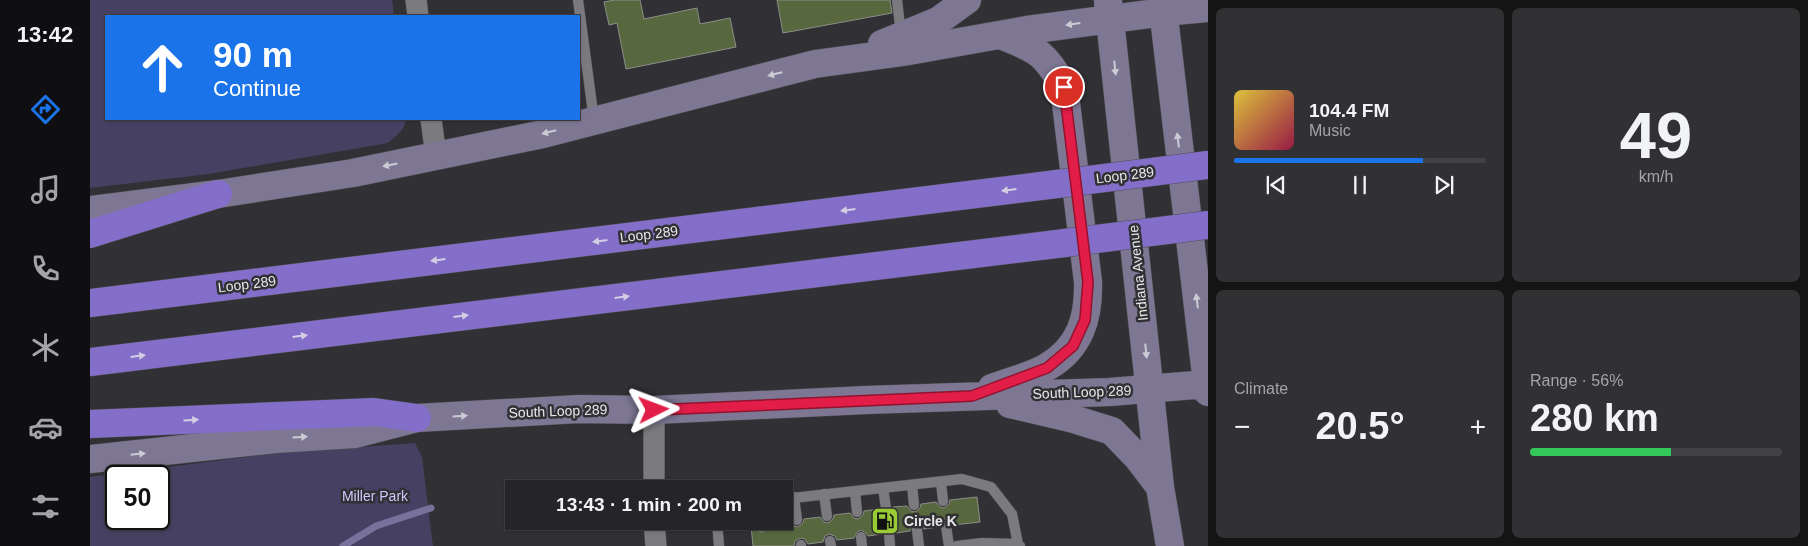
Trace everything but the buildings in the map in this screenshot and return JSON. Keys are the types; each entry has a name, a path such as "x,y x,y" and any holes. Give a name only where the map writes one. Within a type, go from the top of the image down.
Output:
{"highway":[{"name":"Loop 289","path":"90,303 1208,165"},
{"path":"90,234 218,194"},
{"path":"90,362 1208,225"},
{"path":"90,424 374,412 418,418"}],"main road":[{"path":"90,210 218,194 353,173 542,134 815,64 886,43 938,21 967,0"},
{"path":"815,64 903,52 1000,35 1109,10 1163,6 1208,8"},
{"path":"1163,6 1208,387"},
{"name":"Indiana Avenue","path":"1109,10 1160,487 1170,546"},
{"path":"972,396 1047,368 1073,346 1085,320 1088,297 1088,282 1064,87 1051,64 1030,46 1000,35"},
{"name":"South Loop 289","path":"90,459 276,438 355,434 418,418 579,409 654,410 1208,387"},
{"path":"972,396 1070,418 1112,431 1138,458 1160,487"}],"street":[{"path":"416,0 418,15"},
{"path":"431,120 436,156"},
{"path":"654,410 654,480"},
{"path":"655,530 656,546"}],"lane":[{"path":"578,0 594,120"},
{"path":"897,0 901,37"},
{"path":"793,498 962,479 991,487 1012,514 1019,545 982,543 957,546"},
{"path":"940,482 943,501"},
{"path":"912,485 914,505"},
{"path":"883,488 886,508"},
{"path":"855,491 857,512"},
{"path":"824,494 827,516"},
{"path":"793,509 797,520"},
{"path":"946,526 949,546"},
{"path":"718,530 719,546"},
{"path":"917,530 919,546"},
{"path":"889,533 890,546"}],"green space":[{"path":"90,0 392,0 394,15 105,15 105,120 406,120 400,132 388,143 209,174 90,188"},
{"name":"Miller Park","path":"415,443 422,457 433,546 90,546 90,477 105,475 105,530 170,530 170,467 277,453"}],"waterway":[{"path":"343,546 376,526 431,508"}],"place":[{"name":"Circle K","path":"885,521"}],"route":[{"path":"654,410 972,396 1047,368 1073,346 1085,320 1088,297 1088,282 1064,87"}]}
